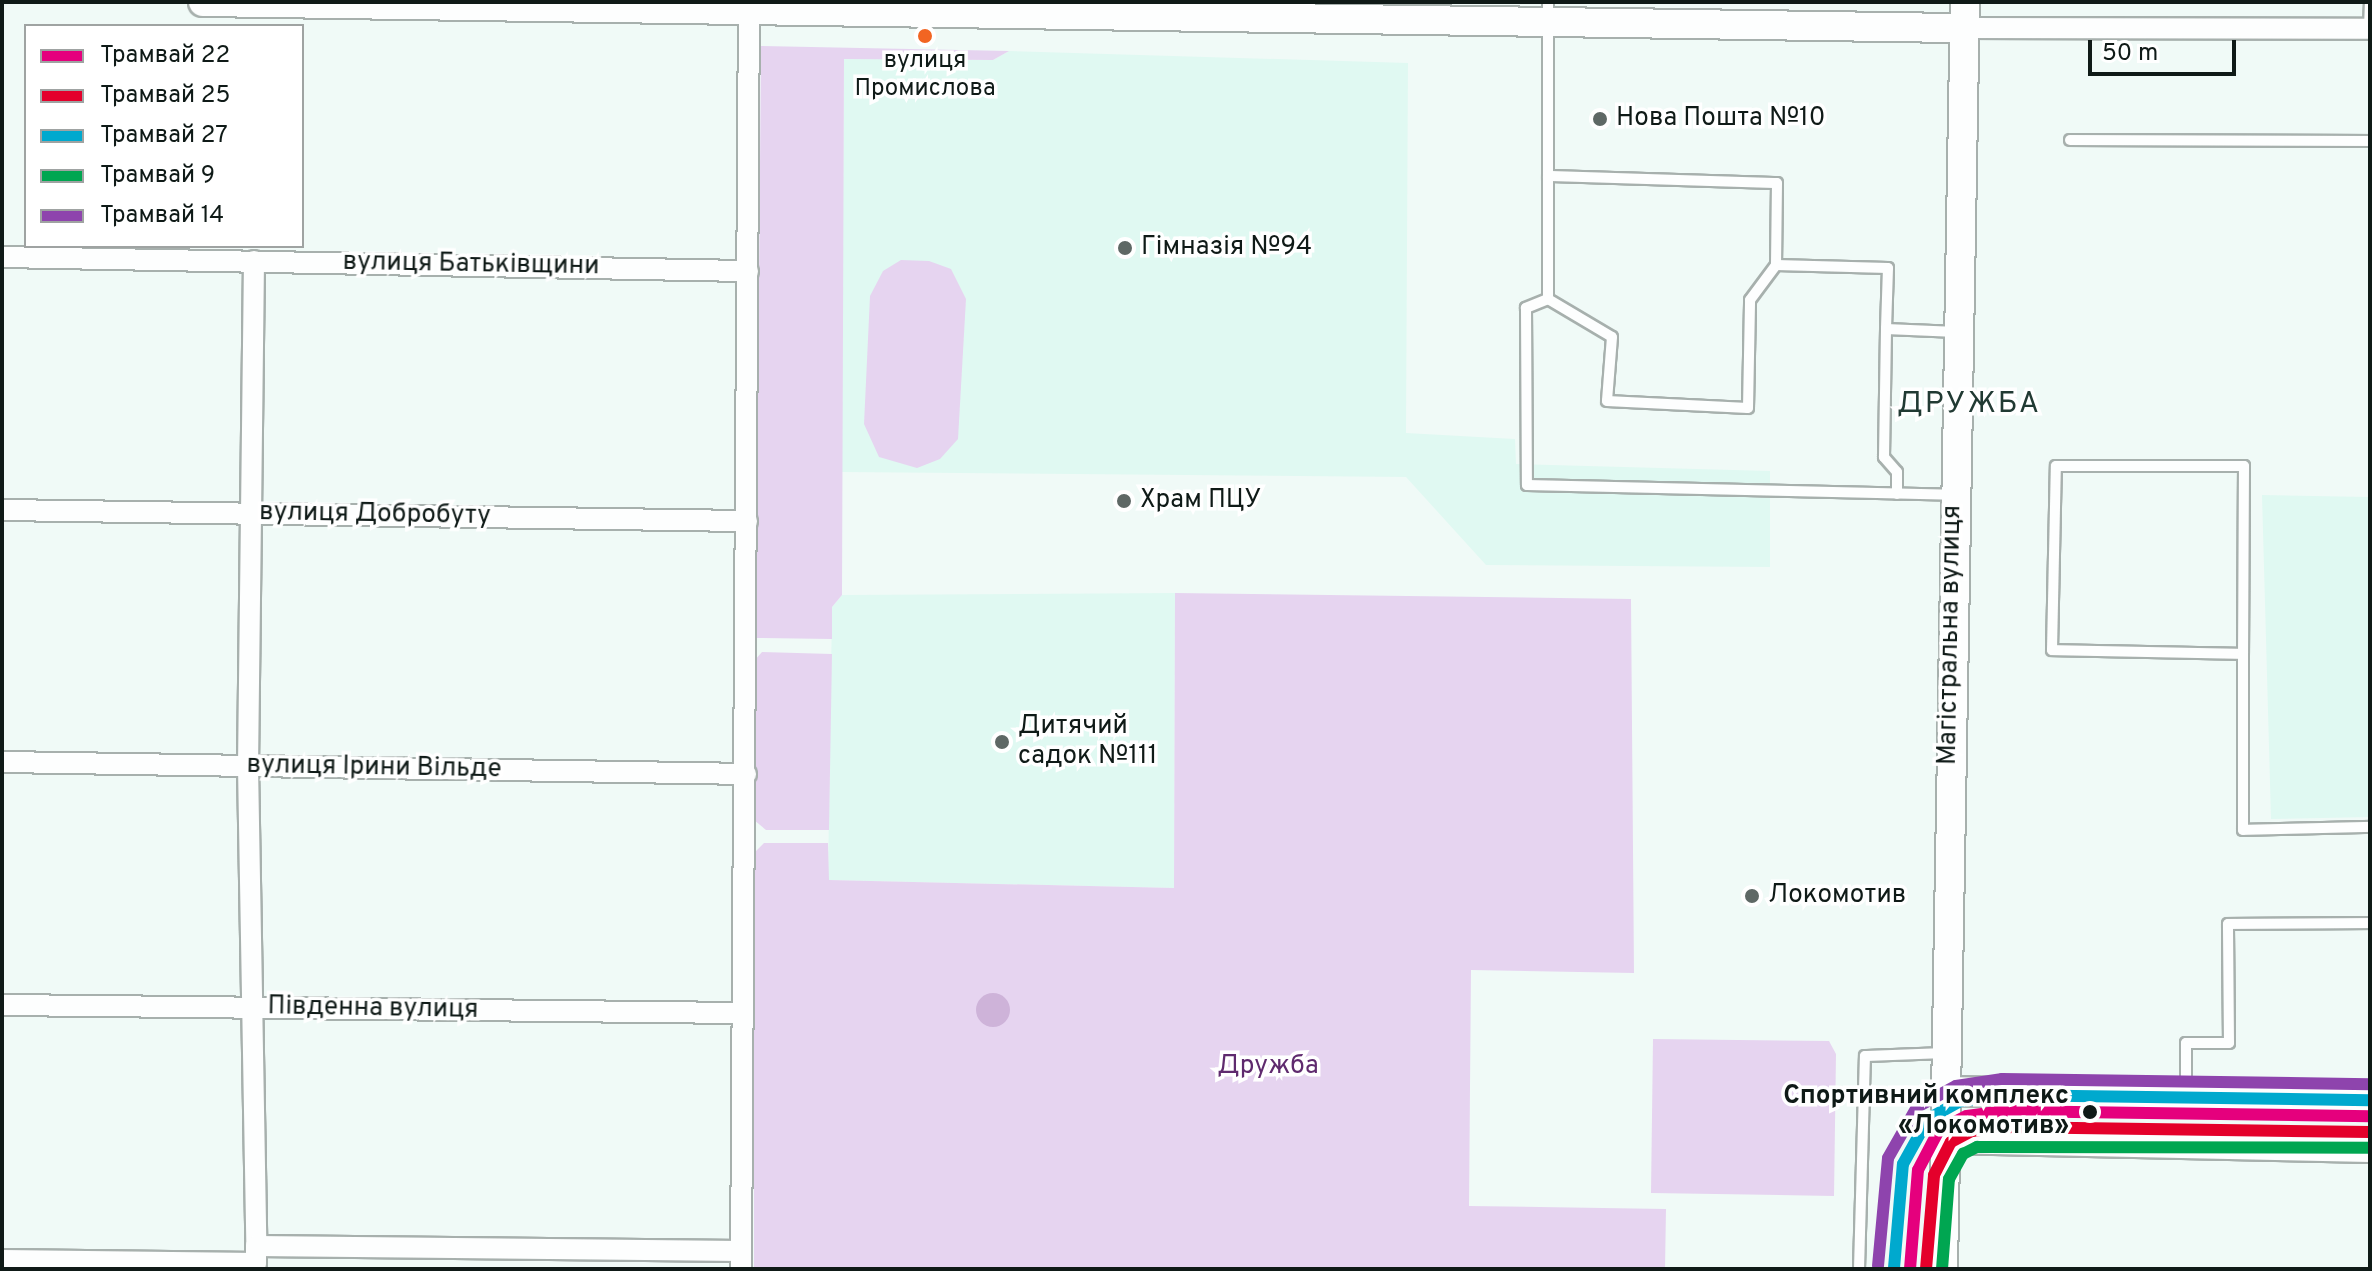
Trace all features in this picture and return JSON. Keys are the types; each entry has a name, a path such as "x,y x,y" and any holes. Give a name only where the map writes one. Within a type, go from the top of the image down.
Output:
{"street":[{"path":"203,2 1548,12 1628,17 1965,15 2370,29"},
{"path":"2,1260 741,1260 749,7"},
{"name":"Магістральна вулиця","path":"1943,1269 1953,495 1965,15"},
{"name":"вулиця Батьківщини","path":"2,257 748,271"},
{"path":"254,261 248,766 256,1259"},
{"name":"вулиця Добробуту","path":"2,510 747,521"},
{"name":"вулиця Ірини Вільде","path":"2,762 746,774"},
{"name":"Південна вулиця","path":"2,1005 743,1013"},
{"path":"1946,1091 2370,1099"},
{"path":"1946,1139 2370,1148"}],"lane":[{"path":"2370,2 2370,29"},
{"path":"1548,12 1548,299"},
{"path":"2070,140 2370,141"},
{"path":"1548,176 1777,183 1776,265 1750,300 1748,408 1607,401 1612,337 1548,299"},
{"path":"1776,265 1888,268 1884,457 1897,472 1897,494"},
{"path":"1548,299 1526,308 1527,485 1953,495"},
{"path":"1886,329 1957,332"},
{"path":"2243,654 2052,650 2056,466 2244,466 2243,830 2370,827"},
{"path":"2186,1095 2186,1043 2229,1043 2228,924 2370,923"},
{"path":"1859,1269 1865,1056 1947,1053"}],"shaded area":[{"name":"Гімназія №94","path":"1009,51 1408,63 1406,433 1515,439 1516,464 1770,471 1770,567 1486,565 1406,477 841,472 844,58 993,60"},
{"path":"2262,495 2370,497 2370,817 2271,819"},
{"name":"Дитячий садок №111","path":"1175,593 1174,888 828,880 832,607 842,595"},
{"path":"993,993 1005,998 1010,1010 1005,1022 993,1027 981,1022 976,1010 981,998"}],"green space":[{"path":"761,46 1009,51 993,60 844,59 842,595 832,607 832,639 756,638"},
{"path":"901,260 929,261 951,269 966,299 958,439 940,459 917,468 879,457 864,424 870,296 883,271"},
{"name":"Дружба","path":"1175,593 1631,599 1634,973 1471,970 1469,1206 1666,1209 1665,1269 754,1269 754,853 764,843 828,843 829,880 1174,888"},
{"path":"762,652 832,654 829,830 766,830 754,820 754,661"},
{"path":"1653,1039 1829,1041 1836,1054 1834,1196 1651,1193"}],"tram line":[{"name":"14","path":"1878,1266 1888,1158 1917,1107 1956,1086 2002,1079 2370,1084"},
{"name":"27","path":"1894,1268 1903,1164 1928,1119 1961,1101 2002,1095 2370,1100"},
{"name":"22","path":"1910,1269 1918,1170 1939,1130 1967,1116 2002,1111 2370,1116"},
{"name":"25","path":"1926,1269 1934,1175 1951,1142 1972,1131 2003,1127 2370,1132"},
{"name":"9","path":"1942,1269 1949,1179 1963,1154 1977,1147 2370,1148"}],"place":[{"name":"вулиця Промислова","path":"925,36"},
{"name":"Нова Пошта №10","path":"1600,119"},
{"name":"Гімназія №94","path":"1125,248"},
{"name":"Храм ПЦУ","path":"1124,501"},
{"name":"Дитячий садок №111","path":"1002,742"},
{"name":"Локомотив","path":"1752,896"},
{"name":"Спортивний комплекс «Локомотив»","path":"2090,1112"}],"district":[{"name":"ДРУЖБА","path":"1969,405"}]}
